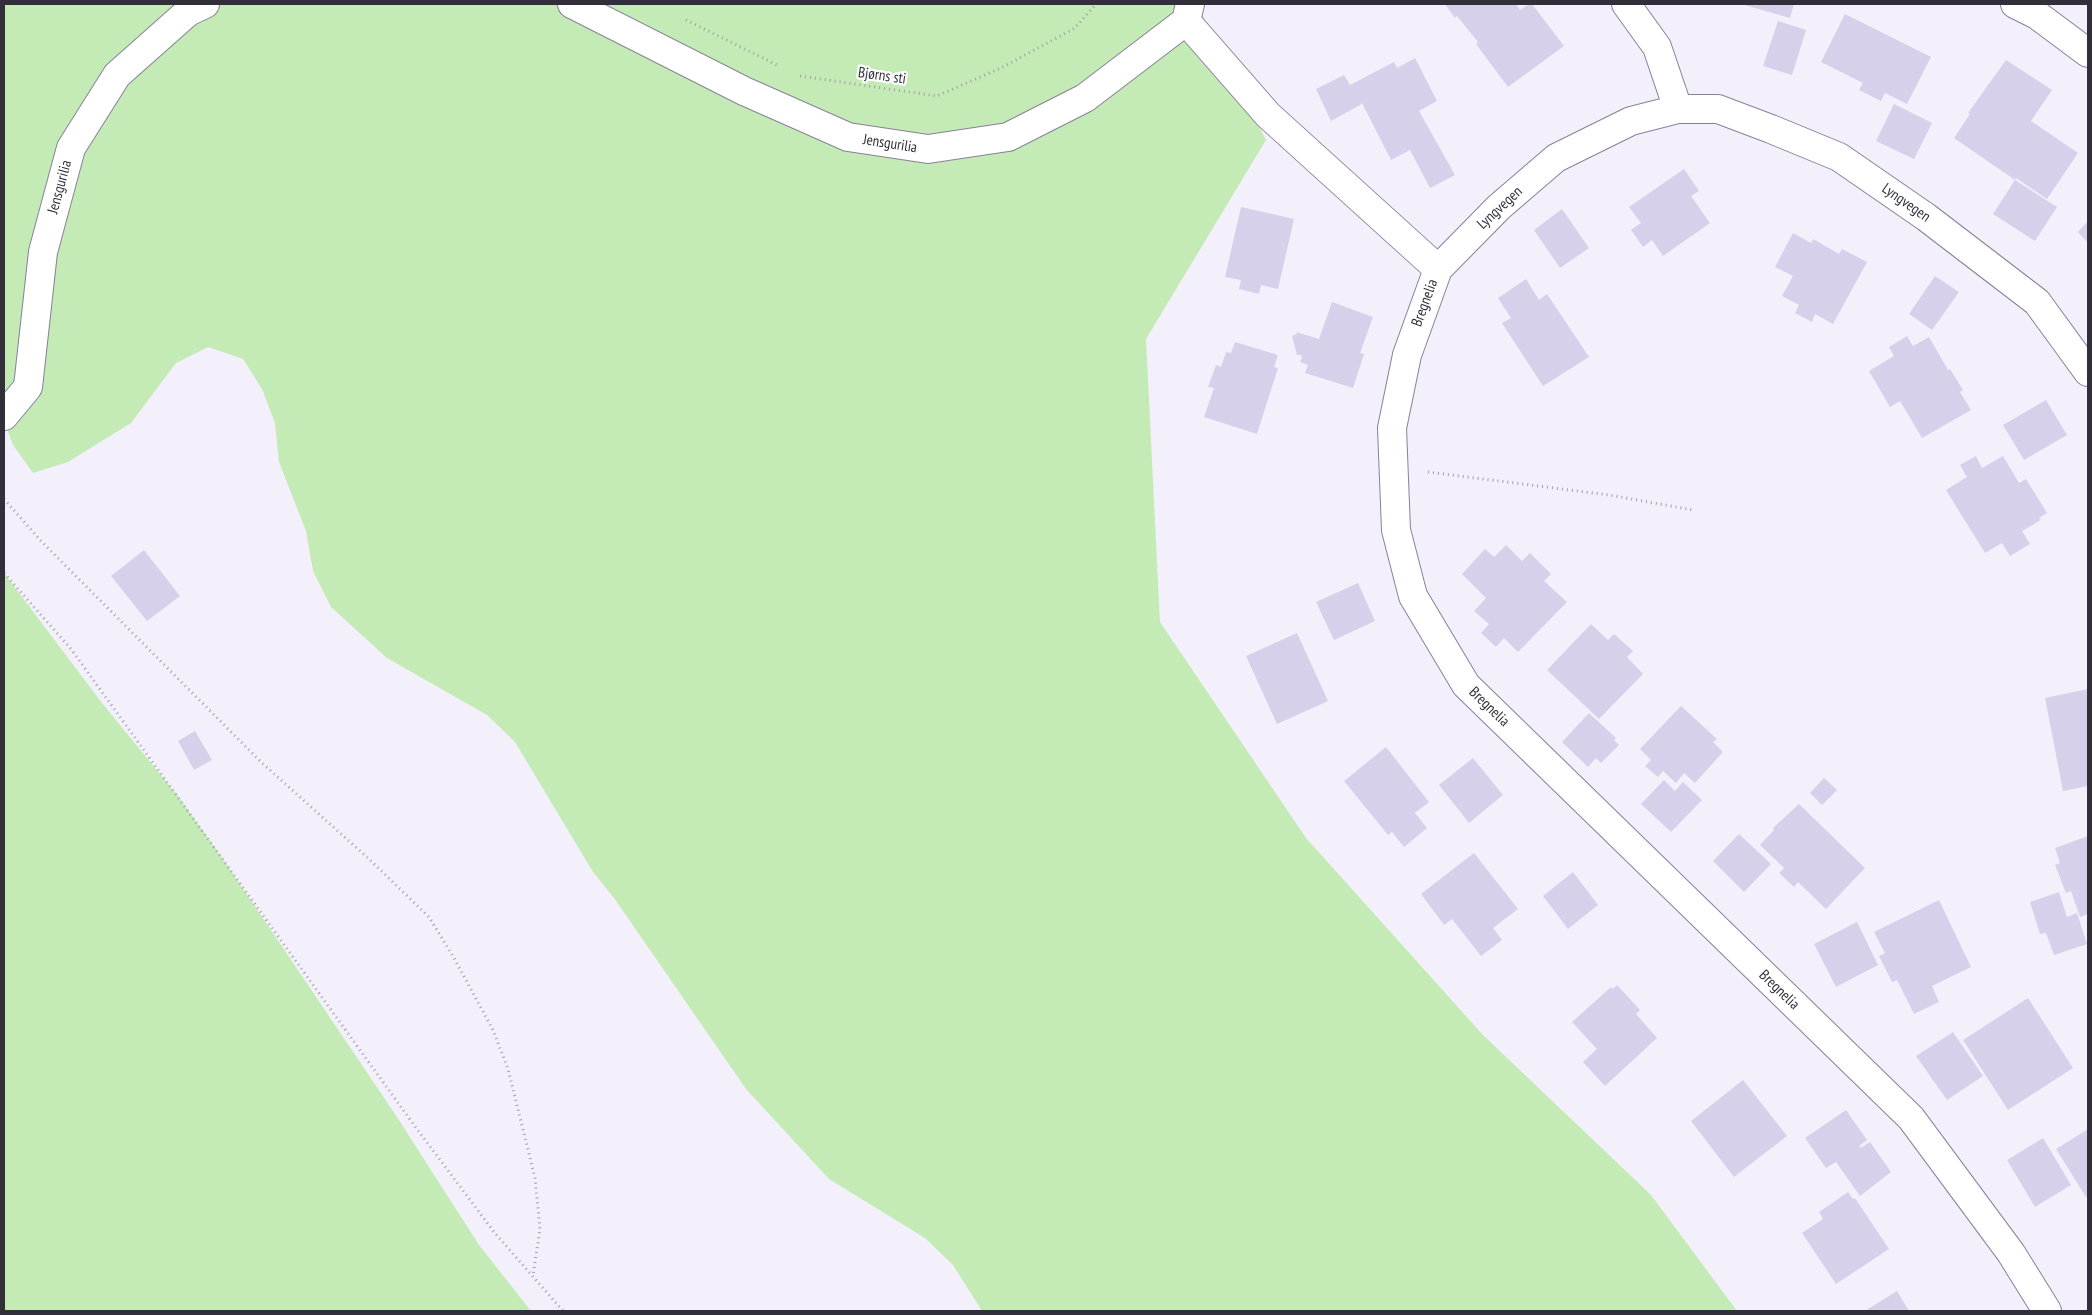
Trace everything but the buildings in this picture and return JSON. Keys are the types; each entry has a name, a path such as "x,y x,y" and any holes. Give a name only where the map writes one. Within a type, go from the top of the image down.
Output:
{"street":[{"name":"Jensgurilia","path":"4,416 28,386 43,252 71,148 117,75 188,12 205,4"},
{"name":"Jensgurilia","path":"572,4 744,91 848,137 928,149 1008,137 1085,98 1188,12"},
{"path":"1626,4 1658,47 1678,110"},
{"path":"2015,4 2037,15 2088,53"},
{"name":"Bregnelia","path":"1188,12 1268,115 1438,269 1407,355 1392,428 1392,468 1396,530 1413,596 1466,685 1911,1118 2011,1252 2047,1311"},
{"name":"Lyngvegen","path":"1438,269 1499,207 1556,158 1631,121 1678,110 1718,109 1839,157 1926,217 2037,302 2088,372"}],"path":[{"name":"Bjørns sti","path":"799,76 937,96 1001,68 1075,28 1096,4"},
{"path":"679,16 782,67"},
{"path":"1392,468 1609,495 1693,510"},
{"path":"4,499 42,542 262,763 369,859 429,917 454,958 493,1030 508,1069 535,1178 540,1229 533,1276"},
{"path":"4,573 71,649 414,1125 494,1232 563,1311"}],"green space":[{"path":"4,4 1200,4 1199,8 1266,140 1146,339 1160,622 1306,838 1483,1035 1651,1195 1737,1311 982,1311 953,1265 925,1238 829,1179 746,1089 614,898 593,872 515,742 487,715 387,658 331,607 313,571 306,531 279,462 275,423 262,389 243,359 208,347 176,363 131,423 68,462 33,473 13,445 4,421"},
{"path":"4,573 102,703 178,796 223,859 397,1117 479,1245 531,1311 4,1311"}]}
